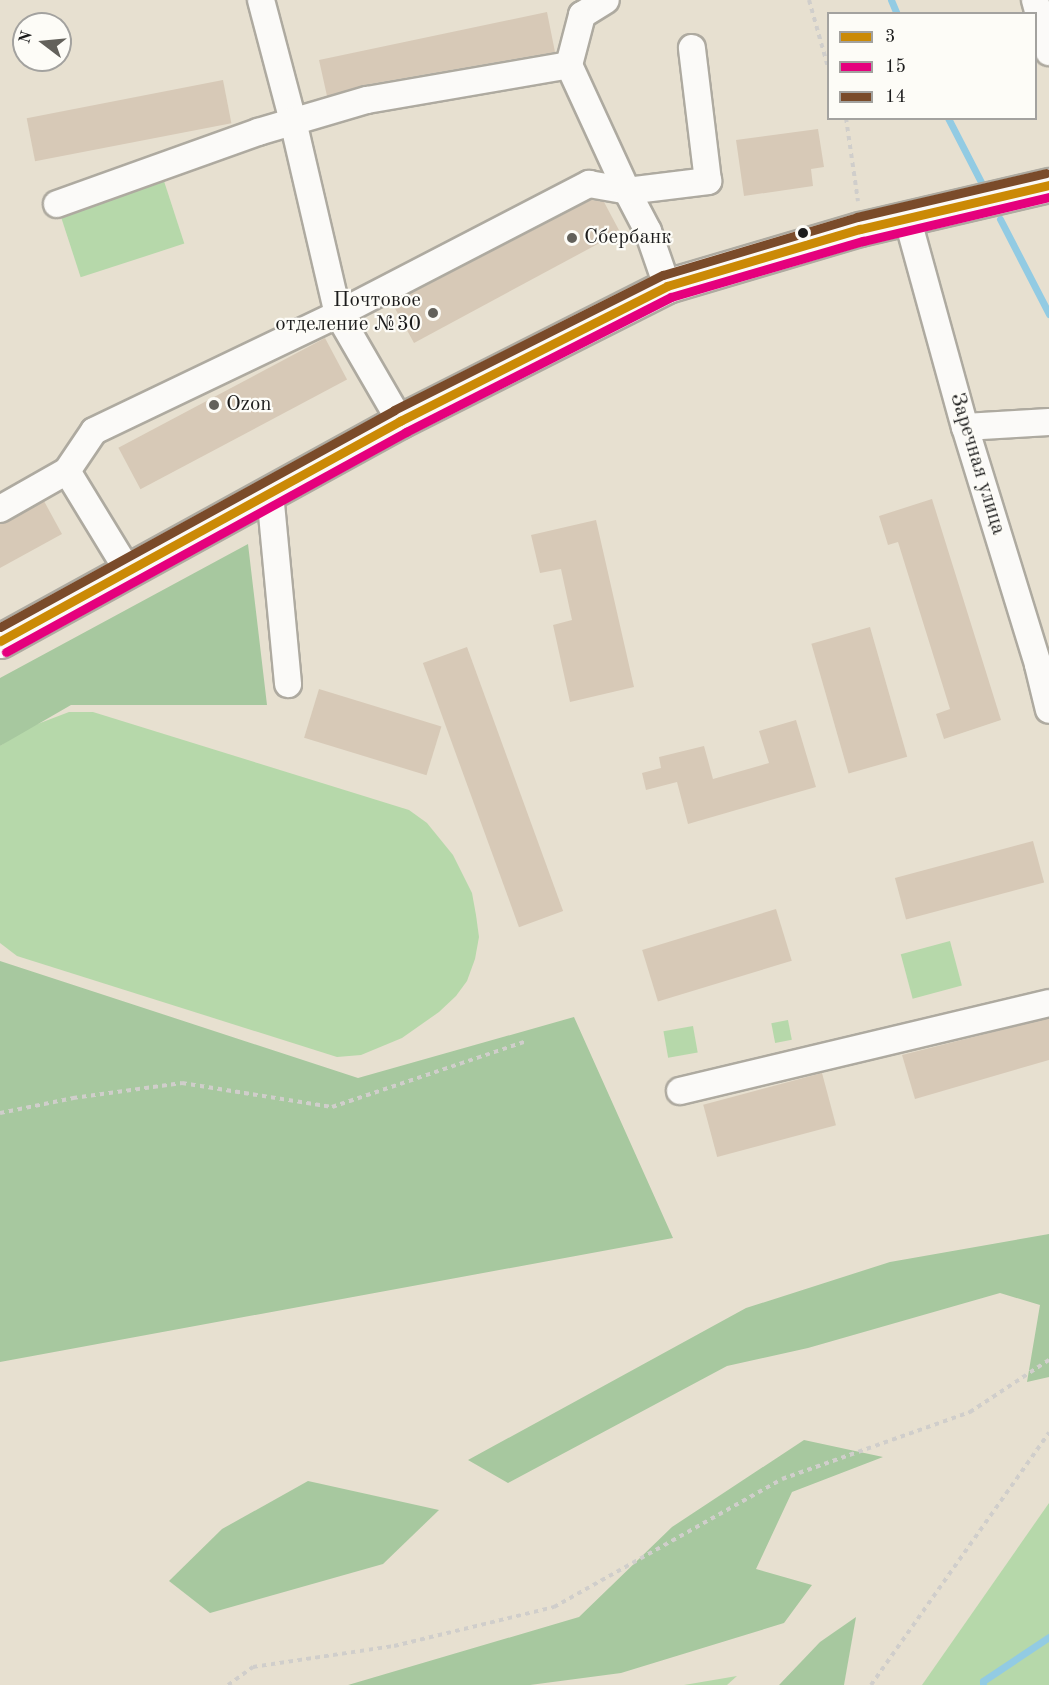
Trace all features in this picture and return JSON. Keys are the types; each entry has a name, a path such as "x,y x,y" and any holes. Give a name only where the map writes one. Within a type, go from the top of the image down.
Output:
{"main road":[{"path":"0,641 400,421 666,286 860,229 1049,184"}],"street":[{"path":"261,0 293,121 339,315 400,421"},
{"path":"606,0 582,15 569,65 648,231 666,286"},
{"path":"1035,0 1049,52"},
{"path":"0,509 67,471 94,431 339,315 589,184 627,191 708,181 692,48"},
{"path":"57,204 293,121 367,100 569,65"},
{"name":"Заречная улица","path":"907,217 964,427 1043,663 1049,710"},
{"path":"964,427 1049,422"},
{"path":"67,471 128,571"},
{"path":"270,493 288,684"},
{"path":"680,1091 1049,1003"}],"path":[{"path":"810,0 827,63"},
{"path":"846,120 857,183 860,229"},
{"path":"0,1113 74,1098 182,1083 332,1107 527,1041"},
{"path":"228,1685 253,1667 394,1646 554,1606 782,1479 970,1412 1049,1360"},
{"path":"871,1685 1049,1433"}],"green space":[{"path":"163,178 184,244 81,277 59,212"},
{"path":"248,544 267,705 71,705 0,746 0,678"},
{"path":"69,712 93,712 409,810 427,823 453,855 472,893 479,937 475,959 467,981 456,996 439,1012 402,1038 361,1055 337,1057 17,956 0,943 0,746 27,728"},
{"path":"950,941 962,985 913,999 901,954"},
{"path":"0,961 358,1078 574,1017 673,1238 0,1362"},
{"path":"788,1020 792,1040 775,1043 771,1023"},
{"path":"693,1026 698,1053 668,1058 663,1031"},
{"path":"1049,1234 1049,1377 1027,1382 1040,1305 1000,1293 808,1348 727,1366 508,1483 468,1460 746,1308 890,1262"},
{"path":"804,1440 883,1457 792,1492 756,1569 812,1585 784,1623 621,1673 530,1685 348,1685 579,1617 672,1527"},
{"path":"308,1481 439,1510 383,1564 210,1613 169,1581 222,1529"},
{"path":"1049,1503 1049,1685 922,1685"},
{"path":"856,1617 844,1685 779,1685 820,1642"},
{"path":"737,1676 727,1685 684,1685"}],"building":[{"path":"547,12 555,52 364,85 327,96 319,60"},
{"path":"223,80 231,123 35,161 27,118"},
{"path":"818,129 824,167 811,169 813,186 744,196 736,140"},
{"path":"591,200 604,202 620,232 414,343 392,303"},
{"path":"325,338 347,379 140,489 118,448"},
{"path":"932,499 1001,720 944,739 936,714 950,709 898,542 888,545 879,516"},
{"path":"44,501 62,534 0,568 0,524"},
{"path":"596,520 634,687 570,702 553,625 572,620 561,569 540,573 531,535"},
{"path":"870,627 907,757 849,774 811,644"},
{"path":"467,647 563,911 519,927 423,663"},
{"path":"319,689 441,726 426,775 304,738"},
{"path":"796,720 816,787 688,824 677,782 646,790 642,773 661,768 659,757 704,746 713,779 769,763 759,731"},
{"path":"1033,841 1044,883 906,920 895,878"},
{"path":"776,909 792,961 658,1002 642,950"},
{"path":"1049,1018 1049,1060 915,1099 902,1055"},
{"path":"822,1073 836,1125 717,1157 703,1105"}],"waterway":[{"path":"891,0 896,12"},
{"path":"949,120 981,182"},
{"path":"1000,219 1049,314"},
{"path":"983,1685 983,1681 1049,1637"}],"transit line":[{"name":"14","path":"0,627 394,410 663,275 857,217 1046,173"},
{"name":"3","path":"0,641 400,421 667,286 860,229 1049,185"},
{"name":"15","path":"6,652 406,432 671,297 863,241 1049,197"}],"place":[{"name":"Сбербанк","path":"572,238"},
{"name":"Почтовое отделение №30","path":"433,313"},
{"name":"Ozon","path":"214,405"}]}
